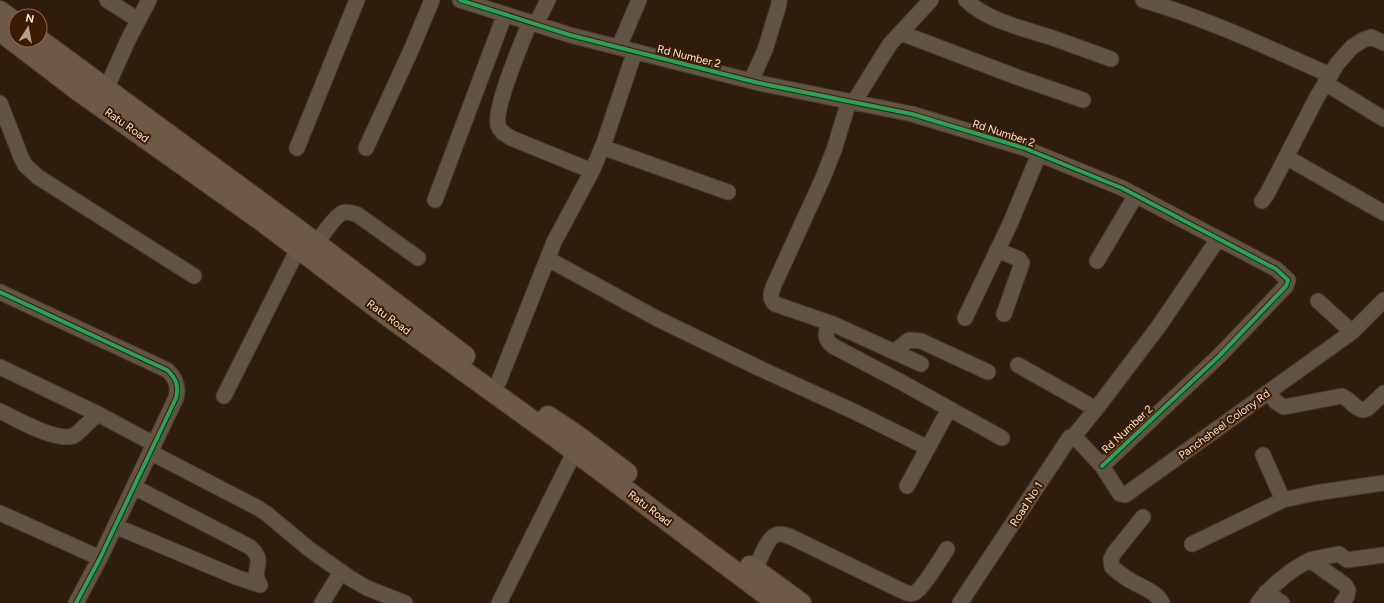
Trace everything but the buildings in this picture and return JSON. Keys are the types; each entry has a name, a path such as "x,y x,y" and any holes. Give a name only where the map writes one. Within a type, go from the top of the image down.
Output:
{"main road":[{"name":"Ratu Road","path":"4,24 76,89 258,219 307,246 389,317 575,452 777,603"},
{"name":"Ratu Road","path":"48,46 106,89 307,246 578,436 801,603"}],"street":[{"path":"107,0 138,20"},
{"path":"106,89 128,38 149,0"},
{"path":"297,148 331,66 356,0"},
{"path":"366,148 409,55 432,0"},
{"name":"Rd Number 2","path":"460,0 570,35 751,81 912,114 1024,148 1122,188 1276,269 1288,280 1286,286 1218,356 1102,466"},
{"path":"548,0 533,23 501,99 498,124 501,132 511,138 592,171"},
{"path":"619,47 639,0"},
{"path":"751,81 765,50 779,0"},
{"path":"966,0 972,6 1003,22 1111,59"},
{"path":"1143,0 1193,17 1264,45 1328,79 1384,119"},
{"path":"921,364 829,323 776,304 772,300 771,294 822,180 852,102 890,44 901,33 924,2"},
{"path":"435,200 505,14"},
{"path":"901,33 1017,77 1083,100"},
{"path":"1262,201 1328,79 1344,55 1352,47 1371,37 1384,43"},
{"path":"499,381 554,242 592,171 602,147 616,111 635,51"},
{"path":"0,103 25,165 38,176 194,276"},
{"path":"602,147 728,192"},
{"path":"965,318 997,250 1039,154"},
{"path":"1286,157 1384,213"},
{"path":"1097,261 1136,195"},
{"path":"224,396 307,246 337,217 347,212 358,215 418,258"},
{"name":"Road No 1","path":"960,603 1070,437 1074,436 1096,409 1159,326 1218,238"},
{"path":"997,250 1019,259 1022,263 1004,314"},
{"path":"548,259 656,318 928,448"},
{"path":"0,292 167,370 173,376 178,390 176,398 134,487 100,558 76,603"},
{"name":"Panchsheel Colony Rd","path":"1074,436 1102,466 1120,494 1125,495 1352,332 1384,300"},
{"path":"1318,301 1352,332"},
{"path":"829,323 825,333 826,337 833,346 1002,438"},
{"path":"894,352 909,340 921,341 988,372"},
{"path":"1018,365 1096,409"},
{"path":"0,367 98,414 152,448 258,508 309,549 367,588 405,603"},
{"path":"1268,392 1276,402 1284,407 1342,396 1348,398 1359,410 1368,408 1384,393"},
{"path":"908,486 949,409"},
{"path":"0,411 44,432 67,437 74,435 98,414"},
{"path":"499,603 575,452"},
{"path":"1263,455 1283,500"},
{"path":"1192,544 1283,500 1315,493 1384,483"},
{"path":"115,526 236,577 260,585 256,574 259,560 257,553 250,547 134,487"},
{"path":"0,513 100,558"},
{"path":"1143,517 1114,553 1111,559 1112,567 1128,580 1156,595 1162,603"},
{"path":"755,570 769,540 775,535 781,534 789,536 908,594 915,593 921,588 947,549"},
{"path":"1262,598 1289,573 1310,560 1339,554 1347,560 1384,555"},
{"path":"1310,560 1345,585 1348,590 1347,596 1342,603"},
{"path":"322,603 342,572"},
{"path":"1262,598 1282,603"}],"cycle path":[{"path":"460,0 570,35 759,83 912,114 1024,148 1122,188 1276,269 1288,280 1286,286 1219,356 1102,466"},
{"path":"0,292 167,370 176,382 176,398 100,558 76,603"}]}
